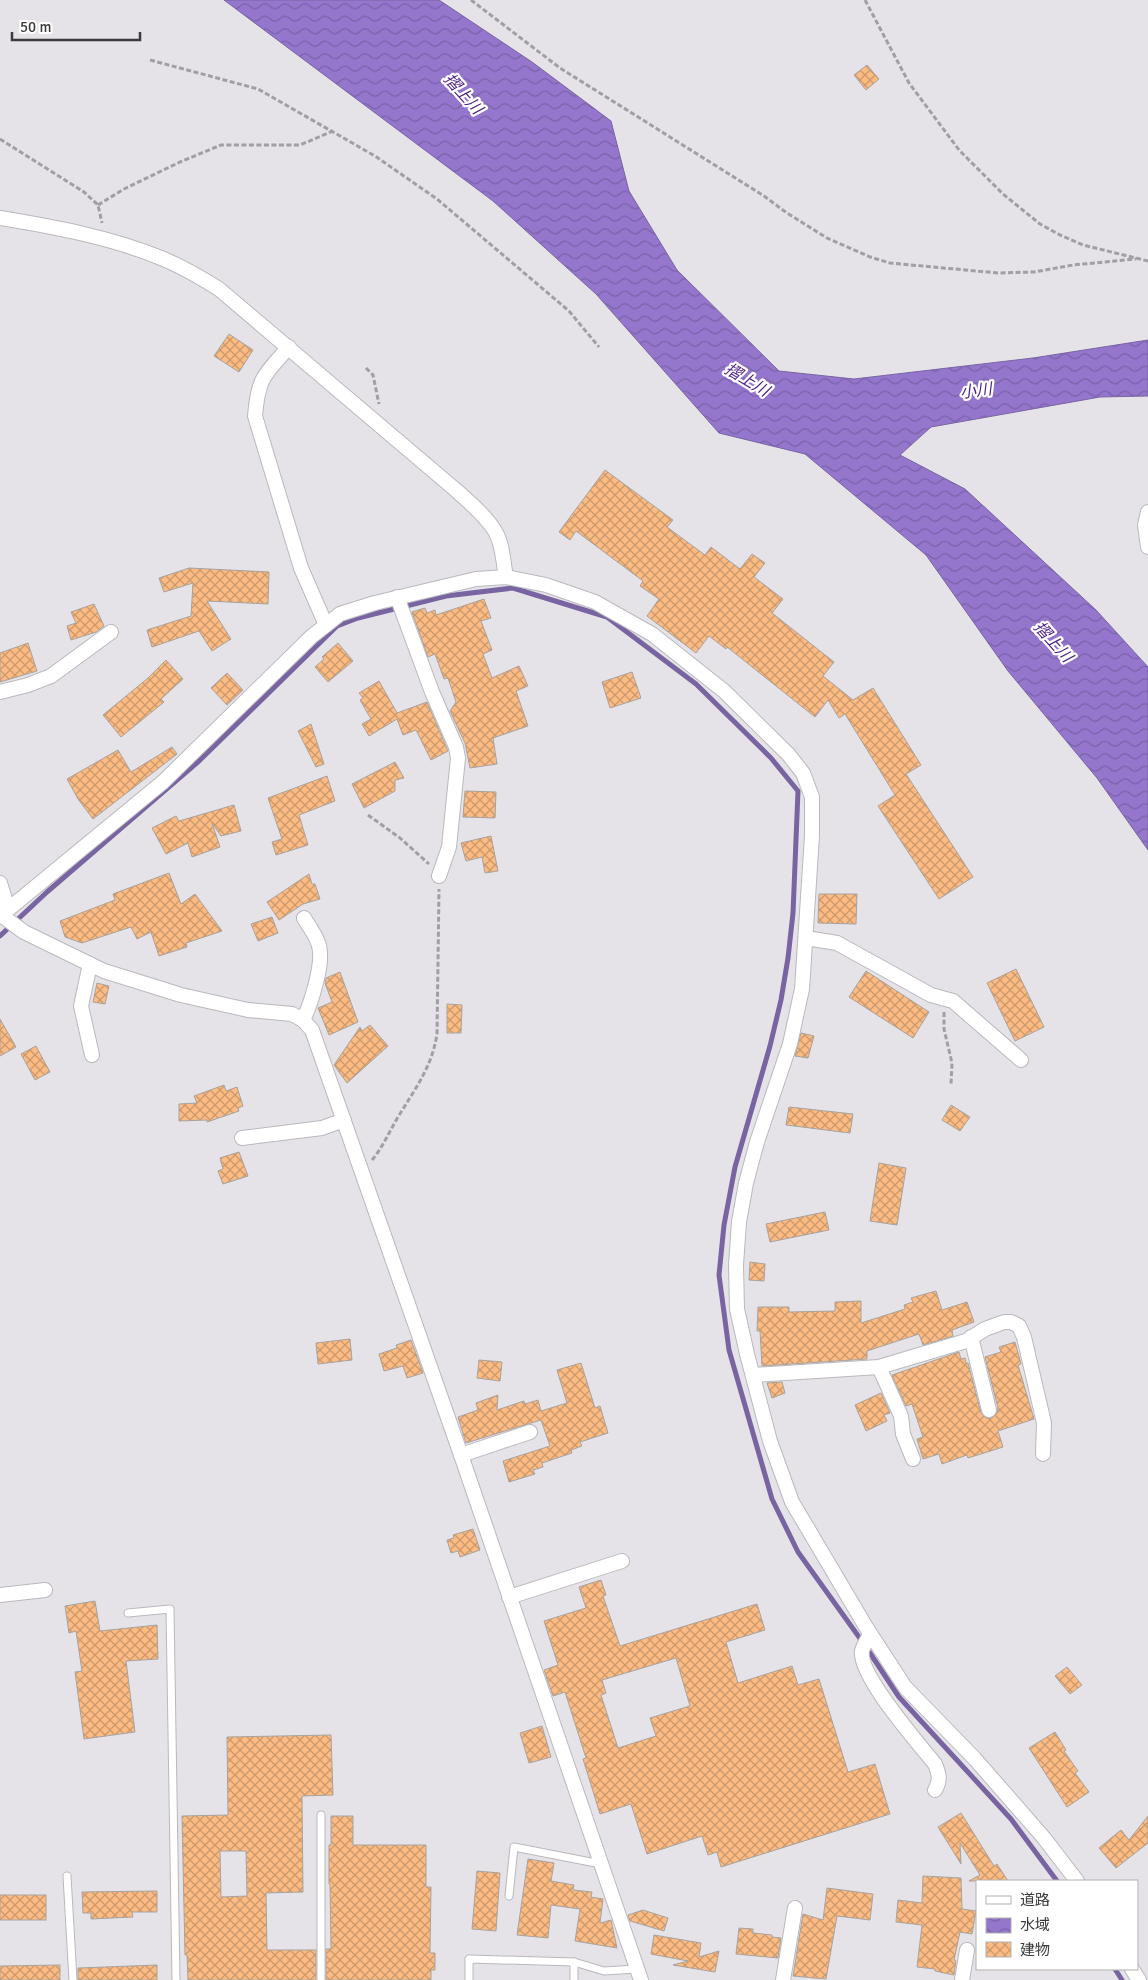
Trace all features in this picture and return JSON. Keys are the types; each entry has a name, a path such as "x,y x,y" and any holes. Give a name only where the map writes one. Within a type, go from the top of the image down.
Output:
{"street":[{"path":"0,218 46,226 107,241 160,257 190,271 218,288 457,490 481,514 495,531 501,547 506,577"},
{"path":"289,347 263,377 256,393 255,416 301,568 326,625"},
{"path":"1148,512 1145,525 1148,547"},
{"path":"4,915 163,782 311,637 340,614 400,604 476,579 506,577 546,584 595,602 652,634 724,691 788,754 803,773 812,797 812,836 802,989 790,1044 756,1142 746,1183 739,1222 736,1265 737,1309 770,1441 792,1502 867,1642 905,1687 974,1759 1044,1838 1076,1880"},
{"path":"400,604 432,692 456,747 458,758 449,847 439,876"},
{"path":"0,692 28,685 51,676 111,632"},
{"path":"0,882 4,915 24,932 104,971 182,995 248,1010 292,1014 303,1020 312,1030 461,1455 639,1974"},
{"path":"303,1020 309,1008 320,955 318,940 304,918"},
{"path":"806,938 837,943 930,994 953,1002 1021,1060"},
{"path":"90,964 81,1006 92,1055"},
{"path":"242,1138 322,1128 344,1120"},
{"path":"753,1375 880,1367 971,1337 985,1328 1004,1322 1011,1322 1022,1330 1044,1423 1043,1454"},
{"path":"971,1337 989,1410"},
{"path":"880,1367 901,1416 903,1434 913,1459"},
{"path":"461,1455 530,1432"},
{"path":"509,1597 622,1561"},
{"path":"0,1595 46,1590"},
{"path":"867,1642 865,1666 873,1683 935,1764 939,1777 936,1790"},
{"path":"783,1980 795,1908"},
{"path":"962,1980 967,1950"}],"lane":[{"path":"128,1613 170,1609 176,1980"},
{"path":"320,1815 321,1980"},
{"path":"509,1896 514,1847 601,1864"},
{"path":"67,1876 73,1980"},
{"path":"469,1980 469,1959 574,1962 604,1971 639,1974"},
{"path":"574,1962 574,1980"}],"path":[{"path":"471,0 560,68 593,90 764,196 819,233 863,254 890,263 998,273 1034,272 1073,265 1136,259"},
{"path":"865,0 909,83 959,150 1003,194 1040,224 1060,235 1083,244 1148,261"},
{"path":"150,60 258,89 375,156 437,199 569,311 599,347"},
{"path":"98,205 132,185 180,162 222,145 300,144 333,131"},
{"path":"0,139 84,192 98,205 107,241"},
{"path":"366,368 373,375 379,406"},
{"path":"362,1172 380,1150 398,1117 422,1080 434,1052 438,1034 439,876 430,865 400,838 368,815"},
{"path":"946,999 943,1015 952,1063 951,1084"}],"water":[{"path":"224,0 439,0 532,62 611,121 629,191 677,270 779,371 854,379 1033,358 1148,340 1148,396 1100,397 931,427 900,455 965,489 1096,610 1148,667 1148,850 1097,778 1008,671 926,555 805,454 719,433 596,294 493,201"}],"building":[{"path":"867,65 879,79 866,90 854,75"},
{"path":"229,334 253,350 239,372 214,356"},
{"path":"605,470 673,520 667,527 705,555 711,547 740,569 752,554 765,563 754,577 783,599 772,613 834,662 823,676 853,700 873,688 921,765 906,774 973,877 939,899 878,806 895,795 845,714 839,718 828,700 815,717 727,647 726,649 709,636 696,653 647,616 659,599 640,586 643,581 576,531 570,540 559,532"},
{"path":"189,568 269,572 268,604 207,601 231,639 212,651 199,631 152,647 147,630 191,616 193,583 164,592 159,578"},
{"path":"484,599 491,618 481,621 492,650 483,654 492,678 519,666 528,686 516,691 528,726 493,738 497,764 470,768 465,743 450,711 456,702 448,678 444,679 435,654 428,657 412,612 425,608 427,613 435,610 436,615"},
{"path":"94,604 104,626 96,632 71,640 67,626 76,623 71,612"},
{"path":"28,643 37,671 0,682 0,653"},
{"path":"338,643 353,661 328,682 315,667 324,659 322,657"},
{"path":"166,660 183,679 161,699 164,702 121,737 103,715 148,678"},
{"path":"632,672 641,698 610,708 602,682"},
{"path":"227,673 243,690 227,705 211,688"},
{"path":"379,681 397,713 427,702 448,751 431,760 416,730 403,735 397,719 369,736 362,724 371,719 360,700 363,698 359,693"},
{"path":"311,724 324,764 316,767 298,731"},
{"path":"172,747 177,754 93,819 78,799 67,779 118,750 131,772"},
{"path":"395,762 404,778 395,780 395,791 364,808 352,784"},
{"path":"327,776 335,801 299,815 308,845 276,855 272,842 282,839 268,798"},
{"path":"465,791 496,792 495,818 463,817"},
{"path":"234,805 241,831 221,836 212,823 220,847 192,857 188,843 166,854 152,828 176,816 179,821"},
{"path":"491,836 498,871 485,873 482,857 466,861 461,843"},
{"path":"169,873 181,904 195,894 222,931 186,943 187,947 159,956 151,932 137,939 131,927 82,943 65,937 60,921 115,900 113,894"},
{"path":"309,874 320,899 303,904 279,920 267,902"},
{"path":"819,894 857,894 856,924 818,923"},
{"path":"272,917 278,933 258,941 251,924"},
{"path":"1016,969 1044,1027 1015,1041 987,983"},
{"path":"866,971 929,1012 913,1038 849,997"},
{"path":"340,972 358,1022 329,1035 318,1008 332,1002 325,983 326,978"},
{"path":"97,983 109,986 105,1004 93,1002"},
{"path":"447,1004 462,1005 461,1033 447,1033"},
{"path":"0,1019 16,1047 0,1056"},
{"path":"370,1025 388,1046 347,1083 334,1065 360,1027 362,1031"},
{"path":"801,1033 814,1036 808,1058 795,1056"},
{"path":"36,1046 50,1072 35,1080 21,1054"},
{"path":"224,1085 226,1091 237,1087 243,1106 238,1108 239,1111 207,1122 207,1120 179,1121 179,1104 197,1103 194,1096"},
{"path":"951,1105 970,1117 960,1131 942,1120"},
{"path":"789,1107 853,1114 850,1133 786,1125"},
{"path":"239,1152 248,1176 223,1184 218,1171 223,1169 220,1158"},
{"path":"879,1163 906,1168 897,1225 870,1221"},
{"path":"825,1212 829,1230 770,1242 766,1224"},
{"path":"750,1262 765,1264 764,1281 749,1280"},
{"path":"936,1291 942,1310 967,1302 974,1322 952,1330 953,1336 923,1345 919,1334 867,1351 867,1359 762,1366 760,1331 757,1331 758,1307 789,1307 789,1312 835,1311 835,1302 861,1301 861,1323 905,1309 904,1305 913,1302 911,1298"},
{"path":"350,1339 352,1360 318,1364 316,1343"},
{"path":"411,1340 423,1373 407,1378 403,1366 384,1371 379,1354 397,1348 396,1345"},
{"path":"1015,1342 1021,1364 1018,1365 1034,1419 998,1431 1003,1447 968,1458 967,1455 942,1464 939,1454 923,1459 917,1439 923,1437 912,1404 906,1406 892,1375 959,1352 961,1359 965,1358 966,1363 968,1363 981,1413 986,1418 992,1418 997,1413 998,1408 985,1357 1001,1352 999,1347"},
{"path":"479,1360 502,1362 500,1381 477,1378"},
{"path":"581,1363 595,1408 600,1406 608,1433 580,1442 582,1446 571,1450 572,1453 542,1463 543,1467 533,1470 535,1474 509,1482 503,1461 550,1446 541,1420 466,1443 458,1417 478,1410 476,1403 498,1395 497,1410 524,1401 525,1404 538,1400 541,1411 567,1403 557,1370"},
{"path":"782,1382 785,1393 772,1398 767,1383"},
{"path":"881,1393 890,1413 884,1415 887,1421 866,1431 855,1405"},
{"path":"473,1529 480,1550 460,1557 458,1551 451,1553 447,1540 454,1538 453,1535"},
{"path":"601,1580 606,1595 603,1596 620,1646 757,1604 765,1630 726,1642 738,1683 792,1666 798,1685 819,1679 848,1772 875,1764 890,1814 721,1867 717,1852 708,1855 702,1836 647,1854 631,1804 600,1814 583,1759 586,1758 565,1692 553,1696 544,1670 558,1665 544,1621 586,1608 579,1587","holes":["676,1658 690,1706 650,1718 656,1736 618,1748 601,1695 606,1693 602,1680"]},
{"path":"95,1601 100,1631 157,1625 158,1659 126,1661 135,1732 84,1739 75,1672 82,1671 76,1631 69,1633 65,1606"},
{"path":"1067,1667 1082,1685 1070,1694 1055,1676"},
{"path":"542,1726 551,1757 529,1763 520,1733"},
{"path":"1055,1732 1066,1750 1064,1751 1078,1771 1075,1773 1089,1792 1067,1807 1029,1748"},
{"path":"331,1735 333,1795 302,1796 303,1892 266,1893 267,1950 316,1950 316,1980 188,1980 187,1955 185,1955 182,1816 228,1815 227,1737","holes":["220,1851 246,1851 247,1896 221,1897"]},
{"path":"961,1813 994,1866 997,1864 1007,1880 969,1881 980,1875 960,1843 961,1864 938,1827"},
{"path":"331,1816 353,1816 353,1845 426,1845 426,1887 431,1887 430,1953 435,1953 435,1970 431,1970 431,1980 326,1980 326,1949 331,1949 329,1845 331,1845"},
{"path":"1148,1816 1148,1843 1116,1868 1099,1848 1121,1830 1129,1840"},
{"path":"528,1859 554,1863 551,1881 574,1885 573,1890 592,1892 591,1897 603,1899 600,1923 611,1920 617,1948 575,1941 580,1909 551,1905 548,1938 517,1935"},
{"path":"477,1871 500,1873 496,1931 472,1929"},
{"path":"923,1876 961,1878 962,1909 976,1911 972,1934 960,1932 954,1960 956,1961 954,1975 935,1971 935,1969 917,1967 922,1925 896,1922 898,1900 922,1903"},
{"path":"827,1888 873,1894 870,1920 837,1916 826,1979 793,1976 803,1914 823,1920"},
{"path":"157,1891 157,1912 132,1912 133,1917 91,1919 91,1913 83,1913 82,1892"},
{"path":"0,1895 46,1895 46,1920 0,1920"},
{"path":"643,1910 668,1918 664,1931 630,1921 628,1915"},
{"path":"739,1928 753,1929 753,1933 781,1938 778,1958 736,1954"},
{"path":"654,1935 701,1943 699,1957 719,1951 715,1972 673,1965 688,1961 651,1954"},
{"path":"60,1965 60,1980 0,1980 0,1966"},
{"path":"157,1965 157,1980 78,1980 78,1968"}],"waterway":[{"path":"0,936 47,892 199,761 337,626 358,618 446,596 513,588 607,617 696,684 771,758 798,791 793,913 788,958 781,1000 770,1046 735,1167 724,1225 719,1275 729,1350 772,1499 798,1552 864,1644 899,1697 1011,1819 1056,1880"},
{"path":"1116,1970 1122,1980"}],"water label":[{"name":"摺上川","path":"463,94"},
{"name":"摺上川","path":"747,380"},
{"name":"小川","path":"976,391"},
{"name":"摺上川","path":"1053,642"}]}
